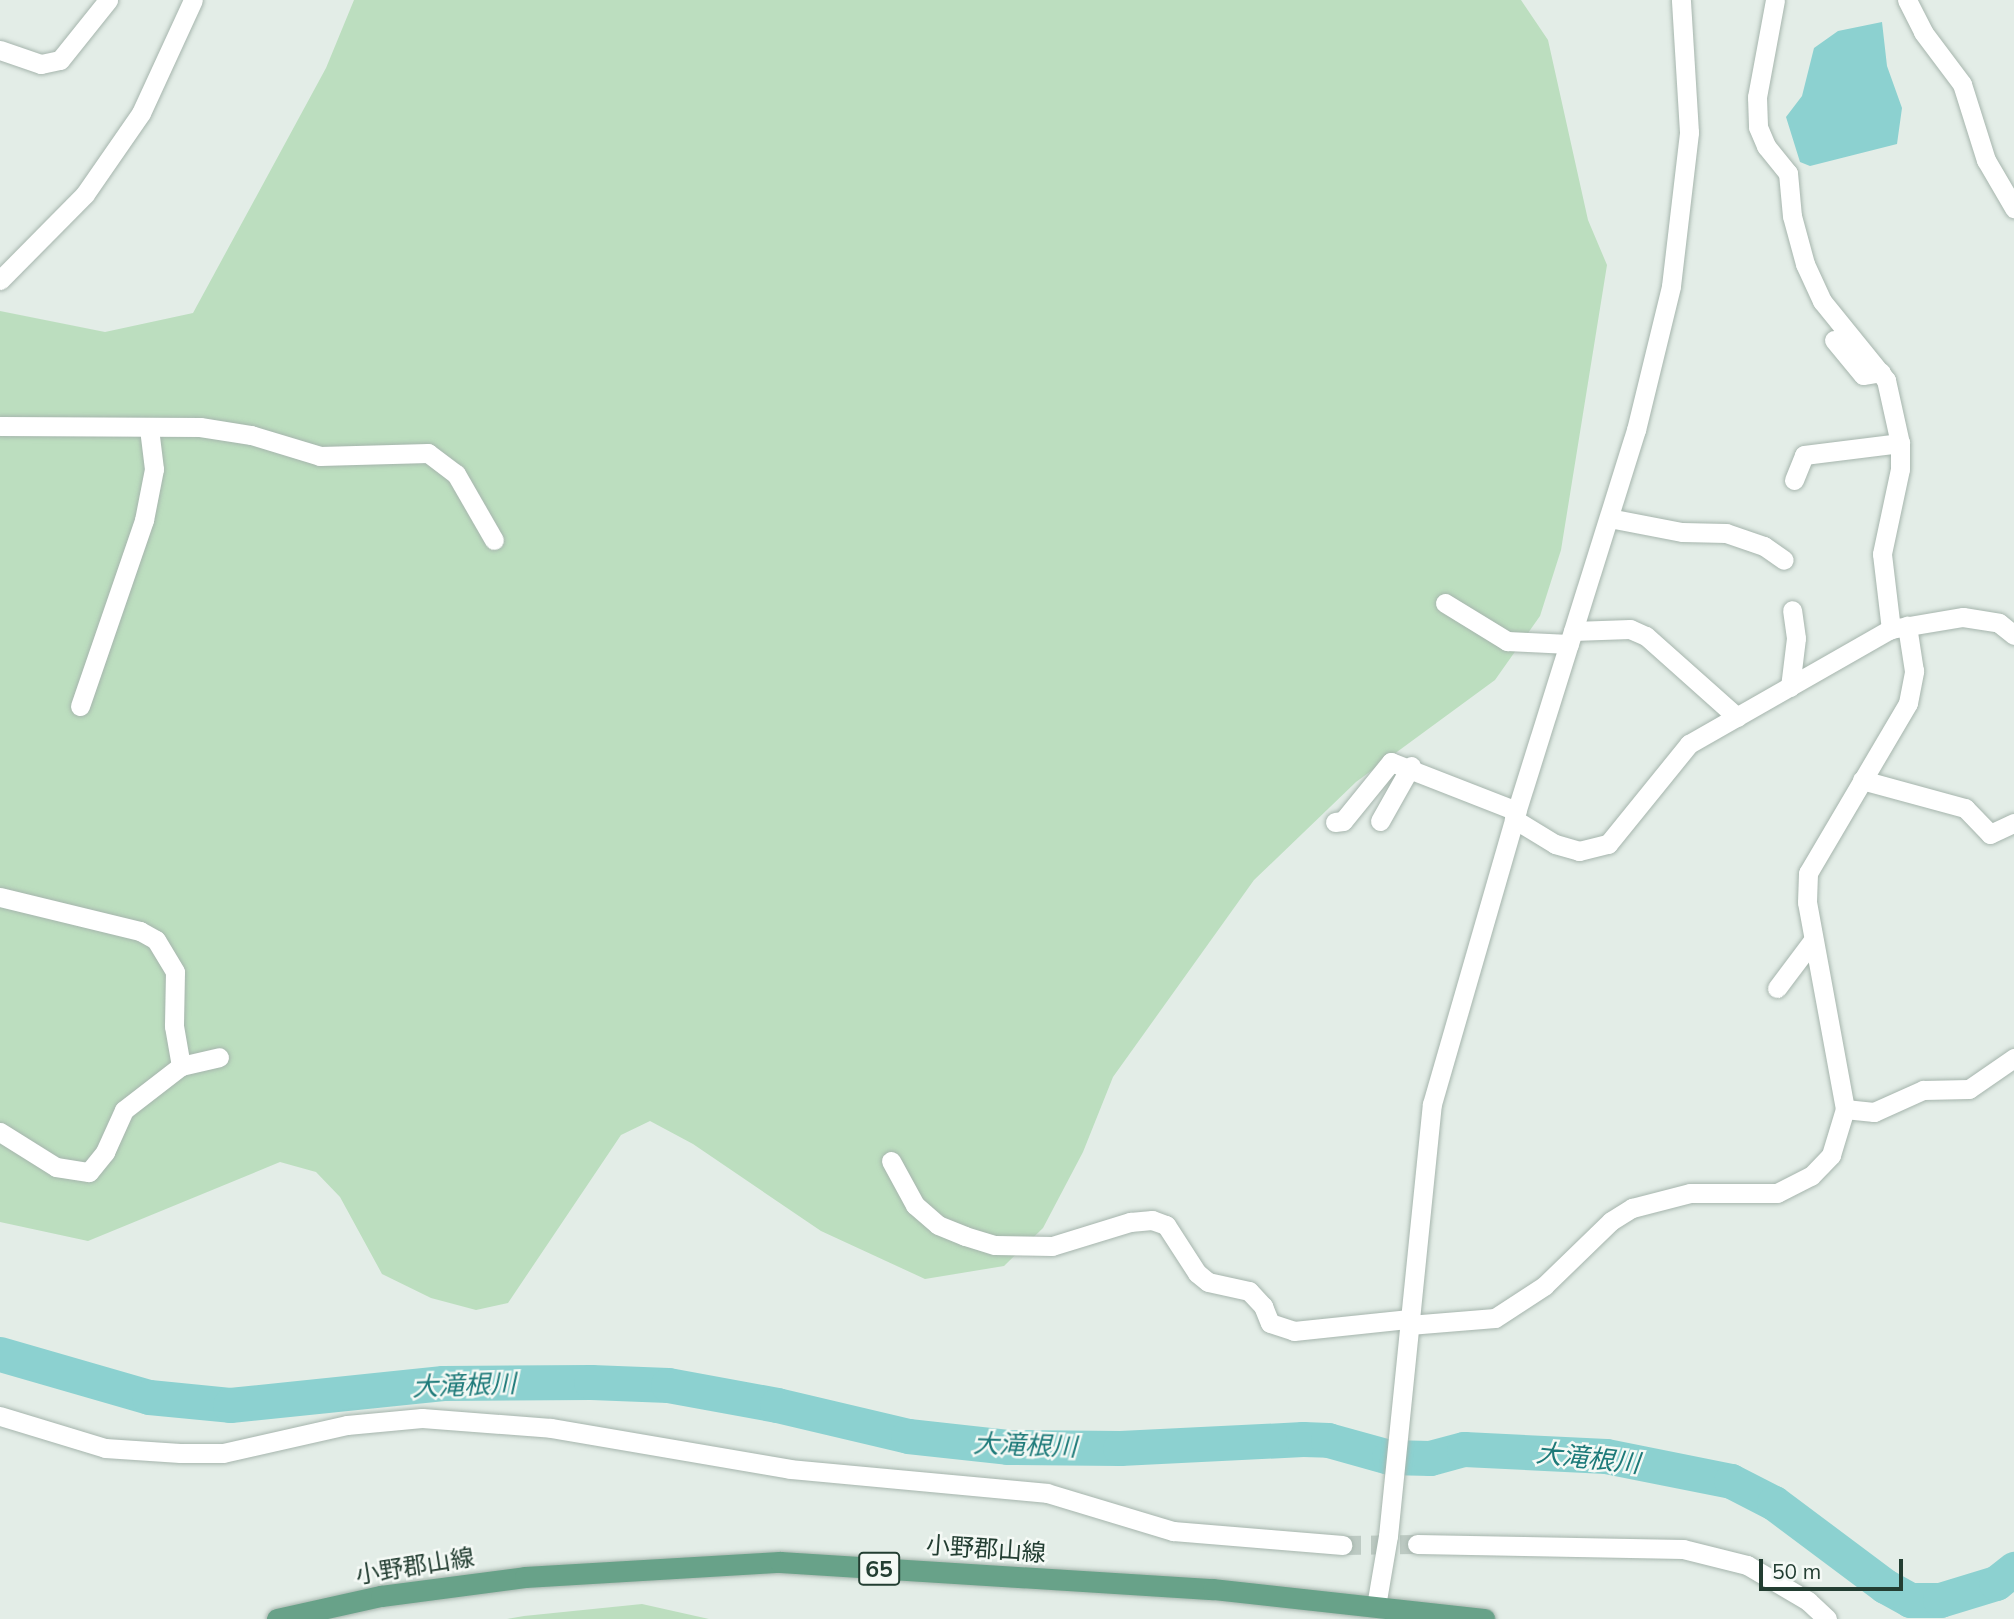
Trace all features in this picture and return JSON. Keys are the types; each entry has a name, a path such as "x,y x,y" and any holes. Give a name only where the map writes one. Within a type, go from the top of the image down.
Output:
{"main road":[{"name":"小野郡山線","path":"277,1619 381,1596 525,1577 780,1562 1213,1589 1484,1619"}],"street":[{"path":"0,50 41,64 60,60 108,0"},
{"path":"0,280 85,194 134,123 193,0"},
{"path":"1376,1605 1388,1536 1401,1374 1432,1104 1515,815 1609,518 1671,286 1689,132 1681,0"},
{"path":"891,1161 915,1205 937,1225 995,1245 1044,1246 1130,1222 1152,1220 1166,1224 1186,1261 1202,1277 1249,1291 1263,1306 1270,1324 1294,1331 1409,1322 1464,1323 1509,1311 1544,1286 1611,1221 1650,1201 1690,1193 1777,1193 1794,1188 1830,1155 1845,1109 1813,940 1808,873 1894,731 1913,689 1882,554 1900,469 1900,443 1881,372 1822,301 1805,264 1792,216 1788,173 1766,146 1758,127 1756,97 1775,0"},
{"path":"1907,0 1923,32 1962,84 1986,160 2014,208"},
{"path":"1834,340 1863,375 1881,372"},
{"path":"0,426 200,427 251,435 320,456 428,453 456,474 494,540"},
{"path":"80,706 144,520 154,469 149,428"},
{"path":"1794,480 1804,455 1900,443"},
{"path":"1609,518 1682,532 1726,533 1764,546 1784,560"},
{"path":"1445,603 1507,641 1571,638 1630,629 1646,636 1737,717"},
{"path":"1790,687 1796,638 1792,610"},
{"path":"1335,822 1343,821 1391,762 1411,766 1515,815 1555,844 1579,851 1608,844 1689,744 1899,628 1963,617 1999,624 2014,635"},
{"path":"1380,821 1411,766"},
{"path":"1862,780 1965,808 1990,834 2014,823"},
{"path":"0,897 140,931 156,940 175,972 174,1026 181,1066"},
{"path":"1777,989 1813,940"},
{"path":"0,1132 56,1167 89,1172 105,1152 124,1110 181,1066 219,1057"},
{"path":"1845,1109 1874,1112 1923,1090 1969,1089 2014,1058"},
{"path":"0,1416 105,1448 180,1453 223,1453 347,1425 422,1418 551,1428 779,1468 1047,1493 1173,1531 1342,1545"},
{"path":"1417,1544 1683,1549 1746,1565 1808,1601 1827,1619"}],"green space":[{"path":"354,0 1521,0 1548,40 1588,220 1607,265 1561,550 1540,616 1495,680 1356,782 1254,880 1113,1077 1083,1152 1043,1228 1004,1266 925,1279 821,1231 693,1144 650,1121 621,1135 508,1303 476,1310 431,1298 382,1274 340,1197 316,1172 280,1162 88,1241 0,1222 0,311 105,332 193,313 326,68"},
{"path":"642,1604 709,1619 507,1619 524,1616"}],"water":[{"path":"1882,22 1887,66 1902,108 1897,144 1810,166 1800,162 1786,117 1802,96 1814,48 1838,31"}],"waterway":[{"name":"大滝根川","path":"0,1354 149,1397 230,1405 443,1383 591,1382 668,1385 777,1405 908,1436 1007,1447 1120,1448 1303,1439 1328,1440 1389,1457 1430,1458 1464,1449 1606,1456 1731,1481 1774,1503 1885,1586 1910,1600 1940,1600 1996,1583 2014,1569"}],"tunnel":[{"path":"1342,1545 1417,1544"}]}
